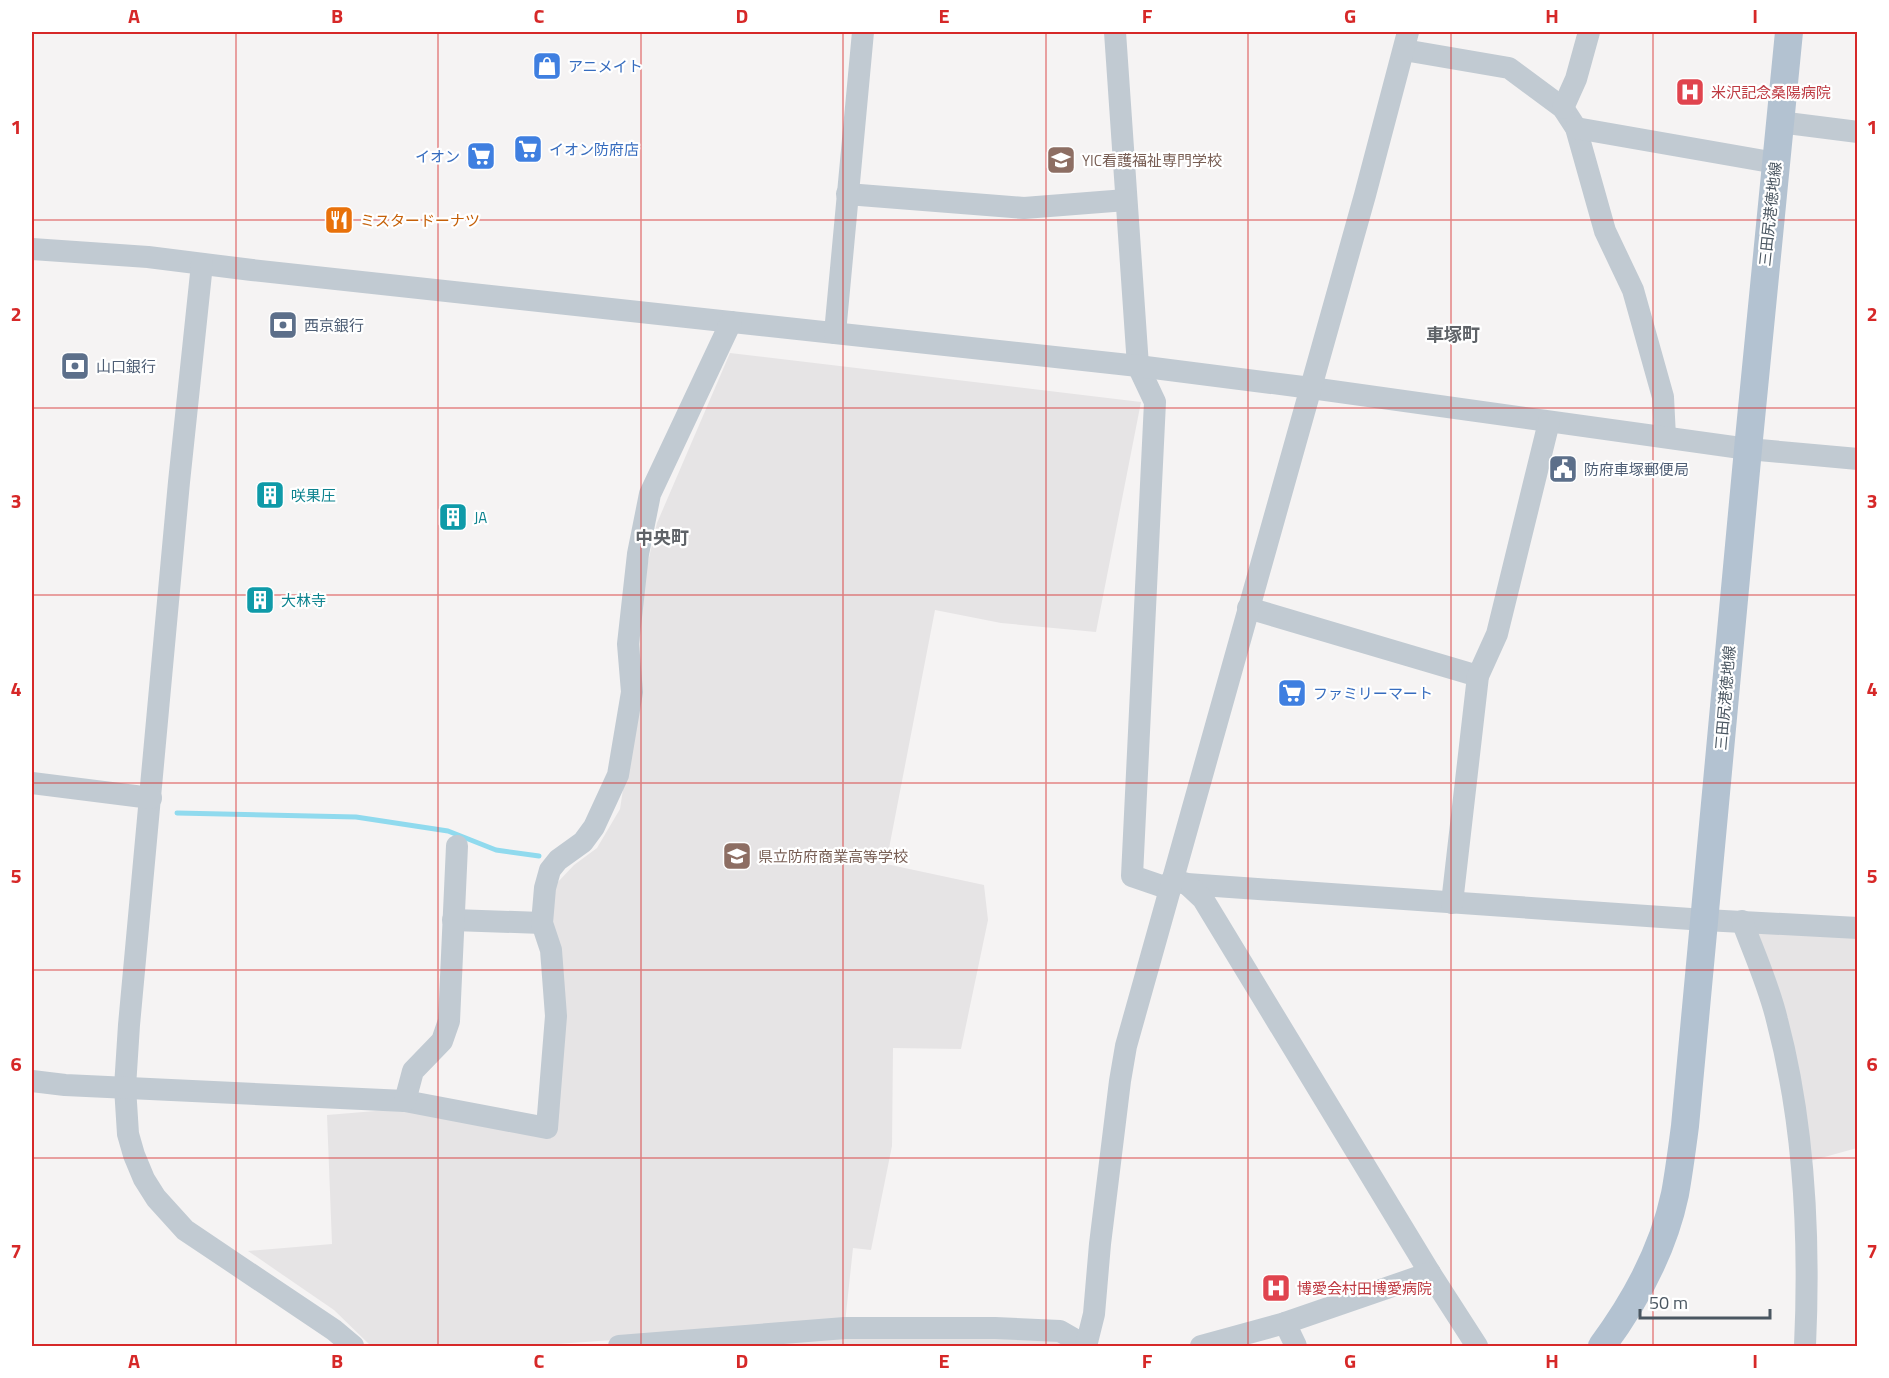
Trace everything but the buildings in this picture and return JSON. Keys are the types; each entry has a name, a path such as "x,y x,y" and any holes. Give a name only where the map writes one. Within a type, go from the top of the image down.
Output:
{"main road":[{"name":"三田尻港徳地線","path":"1602,1347 1627,1313 1646,1279 1661,1243 1675,1195 1685,1126 1789,32"}],"street":[{"path":"835,333 863,32"},
{"path":"1115,32 1138,366 1155,402 1132,876 1176,885 1857,928"},
{"path":"1563,108 1576,79 1589,32"},
{"path":"619,1347 845,1328 995,1328 1060,1331 1086,1347 1094,1314 1101,1232 1126,1046 1176,885 1248,608 1406,41 1509,68 1563,108 1576,128 1605,231 1633,290 1663,397 1665,437"},
{"path":"1779,122 1857,132"},
{"path":"1576,128 1776,163"},
{"path":"847,194 1024,208 1126,200"},
{"path":"32,249 148,257 1138,366 1855,461"},
{"path":"202,264 179,482 129,1025 125,1087 128,1134 144,1179 156,1198 185,1230 334,1330 353,1347"},
{"path":"32,1081 65,1085 405,1101 547,1128 556,1017 551,950 542,922 545,888 550,870 558,860 583,842 594,827 618,775 632,692 628,644 638,554 650,494 731,322"},
{"path":"1452,903 1478,676 1497,634 1549,422"},
{"path":"1248,608 1478,676"},
{"path":"32,783 151,798"},
{"path":"405,1101 413,1071 442,1041 449,1021 458,846"},
{"path":"1176,885 1203,899 1478,1347"},
{"path":"453,920 542,922"},
{"path":"1742,921 1777,1018 1793,1092 1803,1163 1805,1347"},
{"path":"1201,1347 1285,1323 1431,1273"},
{"path":"1285,1323 1296,1347"}],"shaded area":[{"name":"県立防府商業高等学校","path":"730,353 1141,402 1096,632 1001,623 935,610 886,864 984,885 988,920 961,1049 893,1048 892,1146 871,1250 853,1248 845,1323 530,1346 371,1346 334,1310 248,1251 332,1244 327,1115 412,1108 552,1138 566,1023 550,920 556,884 574,865 597,848 620,809 636,705 633,627 657,523"},
{"path":"1742,921 1857,928 1857,1148 1803,1163"},
{"path":"845,1328 1066,1342 1065,1346 619,1346"}],"waterway":[{"path":"177,813 356,817 448,831 496,850 539,856"}],"place":[{"name":"アニメイト","path":"547,66"},
{"name":"米沢記念桑陽病院","path":"1690,92"},
{"name":"イオン防府店","path":"528,149"},
{"name":"イオン","path":"481,156"},
{"name":"YIC看護福祉専門学校","path":"1061,160"},
{"name":"ミスタードーナツ","path":"339,220"},
{"name":"西京銀行","path":"283,325"},
{"name":"山口銀行","path":"75,366"},
{"name":"防府車塚郵便局","path":"1563,469"},
{"name":"咲果圧","path":"270,495"},
{"name":"JA","path":"453,517"},
{"name":"大林寺","path":"260,600"},
{"name":"ファミリーマート","path":"1292,693"},
{"name":"県立防府商業高等学校","path":"737,856"},
{"name":"博愛会村田博愛病院","path":"1276,1288"}],"district":[{"name":"車塚町","path":"1453,334"},
{"name":"中央町","path":"662,537"}]}
